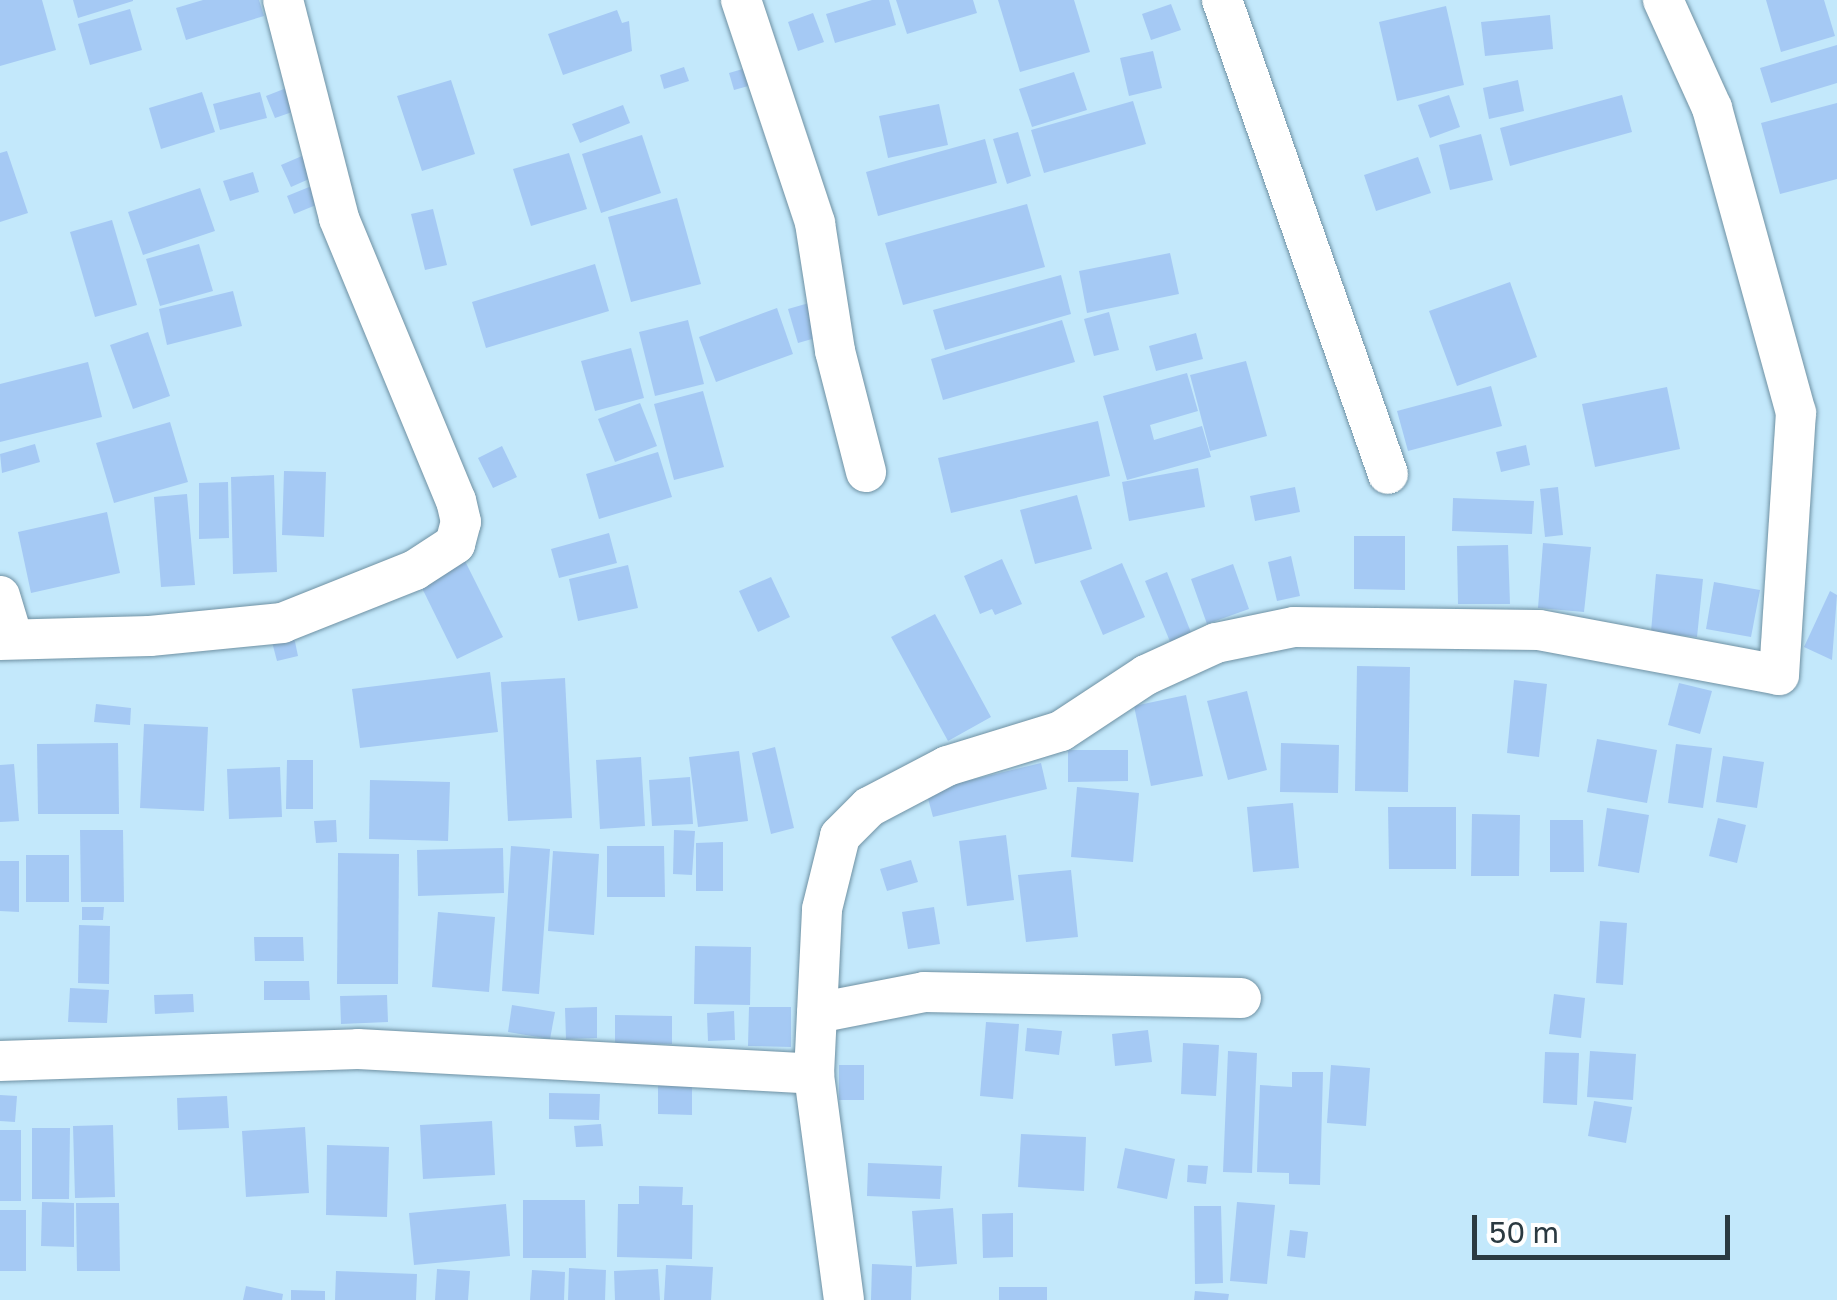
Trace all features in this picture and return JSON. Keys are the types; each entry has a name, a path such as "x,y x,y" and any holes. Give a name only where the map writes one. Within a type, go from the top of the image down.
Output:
{"street":[{"path":"0,596 6,640 150,636 282,623 415,570 454,544 461,522 456,501 339,218 282,0"},
{"path":"741,0 815,223 836,352 866,472"},
{"path":"1222,0 1388,474"},
{"path":"844,1300 814,1074 817,1013 828,868 840,836 869,808 947,766 1061,731 1146,675 1216,643 1294,627 1540,630 1779,675 1796,414 1712,108 1663,0"},
{"path":"817,1013 924,992 1242,998"},
{"path":"0,1061 358,1049 814,1074"}],"building":[{"path":"0,0 42,0 56,50 0,66"},
{"path":"73,0 133,0 133,1 78,18"},
{"path":"203,0 259,0 264,16 186,40 176,8"},
{"path":"872,0 889,0 896,25 835,43 826,14"},
{"path":"896,0 973,0 977,13 907,34"},
{"path":"998,0 1074,0 1090,52 1020,72"},
{"path":"1766,0 1824,0 1835,36 1781,52"},
{"path":"1171,4 1181,30 1151,40 1142,14"},
{"path":"1446,6 1464,85 1397,101 1379,22"},
{"path":"130,9 142,50 90,65 78,24"},
{"path":"617,10 622,23 629,21 632,51 563,75 548,34"},
{"path":"813,13 824,42 798,51 788,22"},
{"path":"1550,15 1553,49 1485,56 1481,22"},
{"path":"1837,45 1837,83 1771,103 1760,68"},
{"path":"1153,51 1162,88 1129,96 1120,58"},
{"path":"753,66 759,83 734,90 729,73"},
{"path":"684,67 689,81 664,89 660,75"},
{"path":"1074,72 1087,110 1032,127 1019,89"},
{"path":"451,80 475,154 422,171 397,96"},
{"path":"1518,80 1524,111 1489,119 1483,88"},
{"path":"289,87 298,110 275,118 266,96"},
{"path":"202,92 215,132 161,149 149,108"},
{"path":"260,92 267,118 220,130 213,104"},
{"path":"1449,95 1460,127 1430,138 1418,105"},
{"path":"1622,95 1632,132 1510,166 1500,128"},
{"path":"1133,101 1146,144 1044,173 1031,130"},
{"path":"1837,103 1837,179 1780,194 1761,123"},
{"path":"939,104 948,145 888,158 879,116"},
{"path":"623,105 630,123 580,143 572,124"},
{"path":"1018,132 1031,176 1007,184 993,139"},
{"path":"1481,134 1493,180 1450,190 1439,145"},
{"path":"642,135 661,193 601,213 582,154"},
{"path":"985,139 997,183 878,216 866,172"},
{"path":"7,151 28,213 0,222 0,153"},
{"path":"309,153 318,175 291,187 281,165"},
{"path":"569,153 587,209 531,226 513,169"},
{"path":"1418,157 1431,193 1376,211 1364,175"},
{"path":"253,172 259,192 230,201 223,181"},
{"path":"319,183 326,201 294,214 287,196"},
{"path":"200,188 215,231 143,255 128,212"},
{"path":"677,198 701,284 631,302 608,217"},
{"path":"1027,204 1045,267 903,305 885,243"},
{"path":"433,209 447,265 425,270 411,214"},
{"path":"112,220 137,305 95,317 70,232"},
{"path":"199,244 213,291 160,306 146,259"},
{"path":"1170,253 1179,294 1087,313 1079,271"},
{"path":"595,264 609,311 486,348 472,302"},
{"path":"1061,275 1071,314 945,350 933,310"},
{"path":"1510,282 1537,357 1457,386 1429,311"},
{"path":"233,291 242,326 167,345 159,309"},
{"path":"809,303 819,337 798,343 788,309"},
{"path":"777,308 793,354 716,382 699,337"},
{"path":"1109,312 1119,350 1094,356 1084,319"},
{"path":"688,320 704,384 655,396 639,332"},
{"path":"1062,320 1075,362 943,400 931,359"},
{"path":"148,332 170,396 133,409 110,345"},
{"path":"1196,333 1203,359 1156,371 1149,346"},
{"path":"631,348 644,398 595,411 581,361"},
{"path":"1246,361 1267,436 1210,451 1190,375"},
{"path":"88,362 102,417 0,442 0,384"},
{"path":"1187,373 1198,411 1150,425 1154,440 1202,426 1211,457 1127,480 1103,396"},
{"path":"1491,386 1502,426 1408,451 1397,411"},
{"path":"1667,387 1680,449 1595,467 1582,404"},
{"path":"703,391 724,467 674,480 654,404"},
{"path":"640,403 657,446 615,462 598,419"},
{"path":"1098,421 1110,476 951,513 938,458"},
{"path":"170,422 188,482 114,503 96,443"},
{"path":"35,444 40,462 2,473 0,454"},
{"path":"1526,445 1530,465 1501,472 1496,452"},
{"path":"502,446 517,477 493,488 478,458"},
{"path":"658,452 672,497 599,519 586,474"},
{"path":"1198,468 1205,507 1129,521 1122,482"},
{"path":"284,471 326,472 324,537 282,535"},
{"path":"274,475 277,572 233,574 231,477"},
{"path":"228,482 229,538 199,539 199,483"},
{"path":"1295,487 1300,512 1255,521 1250,496"},
{"path":"1558,487 1563,535 1545,537 1540,489"},
{"path":"187,494 195,585 161,587 154,497"},
{"path":"1077,495 1092,549 1035,564 1020,510"},
{"path":"1453,498 1534,501 1532,534 1452,531"},
{"path":"107,512 120,573 31,593 18,532"},
{"path":"609,533 617,563 559,578 551,549"},
{"path":"1354,536 1405,536 1405,590 1354,589"},
{"path":"1543,543 1591,547 1584,612 1538,608"},
{"path":"1508,545 1510,604 1458,604 1457,546"},
{"path":"1291,556 1300,596 1277,601 1268,562"},
{"path":"1002,559 1022,604 995,615 992,609 980,614 964,576"},
{"path":"465,561 503,637 457,659 420,584"},
{"path":"1122,563 1145,617 1103,635 1080,581"},
{"path":"1233,564 1249,609 1207,624 1191,579"},
{"path":"628,565 638,608 578,621 569,579"},
{"path":"1167,572 1192,635 1171,644 1145,581"},
{"path":"1656,574 1703,579 1697,637 1651,632"},
{"path":"771,577 790,617 758,632 739,591"},
{"path":"1714,582 1760,590 1751,637 1706,629"},
{"path":"1830,591 1837,595 1832,660 1804,647"},
{"path":"935,614 991,717 948,741 891,637"},
{"path":"294,637 298,656 277,661 272,642"},
{"path":"1357,666 1410,667 1408,792 1355,791"},
{"path":"490,672 498,732 360,748 352,689"},
{"path":"565,678 572,818 508,821 501,682"},
{"path":"1514,680 1547,684 1539,757 1507,753"},
{"path":"1679,683 1712,691 1700,734 1668,725"},
{"path":"1247,691 1267,770 1228,780 1207,701"},
{"path":"1186,695 1203,776 1151,786 1134,706"},
{"path":"96,704 131,708 130,725 94,722"},
{"path":"144,724 208,727 204,811 140,808"},
{"path":"1597,739 1657,750 1647,803 1587,792"},
{"path":"118,743 119,814 38,814 37,744"},
{"path":"1281,743 1339,745 1338,793 1280,792"},
{"path":"1676,744 1712,748 1703,808 1668,803"},
{"path":"775,747 794,828 771,834 752,753"},
{"path":"1068,750 1128,750 1128,781 1068,782"},
{"path":"739,751 748,821 698,827 689,757"},
{"path":"1723,756 1764,762 1757,808 1716,802"},
{"path":"641,757 645,826 600,829 596,760"},
{"path":"287,760 313,760 313,809 286,809"},
{"path":"1041,763 1047,789 933,817 926,791"},
{"path":"14,764 19,821 0,822 0,765"},
{"path":"280,767 282,817 229,819 227,769"},
{"path":"690,777 693,824 652,826 649,780"},
{"path":"370,780 450,782 448,841 369,839"},
{"path":"1077,787 1139,793 1133,862 1071,857"},
{"path":"1293,803 1299,868 1253,872 1247,807"},
{"path":"1388,807 1456,807 1456,869 1389,869"},
{"path":"1607,808 1649,815 1639,873 1598,866"},
{"path":"1472,814 1520,815 1519,876 1471,876"},
{"path":"1718,818 1746,825 1737,863 1709,856"},
{"path":"336,820 337,842 316,843 314,821"},
{"path":"1550,820 1583,820 1584,872 1550,872"},
{"path":"80,830 123,830 124,902 81,902"},
{"path":"674,830 695,831 692,875 673,874"},
{"path":"1006,835 1014,900 967,906 959,841"},
{"path":"723,842 723,891 696,891 696,843"},
{"path":"511,846 550,849 539,994 502,991"},
{"path":"607,846 664,846 665,897 607,897"},
{"path":"503,848 504,893 418,896 417,850"},
{"path":"553,851 599,854 594,935 548,931"},
{"path":"338,853 399,854 398,984 337,984"},
{"path":"26,855 69,855 69,902 26,902"},
{"path":"911,860 918,882 887,891 880,869"},
{"path":"0,861 19,861 19,912 0,911"},
{"path":"1071,870 1078,937 1026,942 1018,875"},
{"path":"82,907 104,907 103,920 82,920"},
{"path":"934,907 940,944 908,949 902,912"},
{"path":"438,912 495,917 489,992 432,987"},
{"path":"1600,921 1627,923 1623,985 1596,983"},
{"path":"79,925 110,926 109,984 78,983"},
{"path":"254,937 303,937 304,961 255,961"},
{"path":"695,946 751,947 750,1005 694,1004"},
{"path":"264,981 309,981 310,1000 264,1000"},
{"path":"70,988 109,990 107,1023 68,1022"},
{"path":"193,994 194,1012 155,1014 154,995"},
{"path":"1554,994 1585,998 1581,1038 1549,1034"},
{"path":"387,995 388,1022 341,1024 340,996"},
{"path":"512,1005 555,1012 550,1039 508,1032"},
{"path":"597,1007 597,1038 566,1039 565,1008"},
{"path":"749,1007 791,1007 791,1047 748,1046"},
{"path":"734,1011 735,1040 708,1041 707,1013"},
{"path":"615,1015 672,1016 672,1044 615,1043"},
{"path":"986,1022 1019,1024 1013,1099 980,1096"},
{"path":"1027,1028 1062,1031 1059,1055 1025,1051"},
{"path":"1148,1030 1152,1062 1115,1066 1112,1034"},
{"path":"1183,1043 1219,1045 1216,1096 1181,1094"},
{"path":"1228,1051 1257,1053 1252,1173 1223,1172"},
{"path":"1590,1051 1636,1054 1633,1100 1587,1097"},
{"path":"1545,1052 1579,1053 1577,1105 1543,1103"},
{"path":"839,1065 864,1065 864,1100 839,1100"},
{"path":"1331,1065 1370,1068 1366,1126 1327,1123"},
{"path":"1292,1072 1323,1072 1320,1185 1289,1184 1289,1173 1257,1172 1260,1085 1292,1087"},
{"path":"658,1085 692,1086 692,1115 658,1114"},
{"path":"549,1093 600,1094 599,1120 549,1119"},
{"path":"0,1095 17,1096 15,1122 0,1121"},
{"path":"227,1096 229,1128 178,1130 177,1098"},
{"path":"1594,1101 1632,1107 1626,1143 1588,1136"},
{"path":"492,1121 495,1175 423,1179 420,1125"},
{"path":"601,1124 603,1146 576,1147 574,1126"},
{"path":"113,1125 115,1197 75,1198 73,1126"},
{"path":"305,1127 309,1193 246,1197 242,1131"},
{"path":"32,1128 70,1128 69,1199 32,1199"},
{"path":"0,1130 21,1130 21,1201 0,1201"},
{"path":"1021,1134 1086,1137 1084,1191 1018,1187"},
{"path":"327,1145 389,1147 387,1217 326,1215"},
{"path":"1125,1148 1175,1159 1167,1199 1117,1188"},
{"path":"868,1163 942,1166 940,1199 867,1196"},
{"path":"1188,1165 1208,1166 1206,1184 1187,1182"},
{"path":"639,1186 683,1187 682,1205 693,1205 692,1259 617,1257 618,1204 639,1204"},
{"path":"523,1200 585,1200 586,1258 523,1258"},
{"path":"42,1202 74,1203 74,1247 41,1246"},
{"path":"1237,1202 1275,1205 1267,1284 1230,1281"},
{"path":"76,1203 119,1203 120,1271 77,1271"},
{"path":"506,1204 510,1256 414,1265 409,1213"},
{"path":"1194,1206 1221,1206 1223,1283 1195,1284"},
{"path":"953,1208 957,1264 916,1267 912,1211"},
{"path":"0,1210 26,1210 26,1271 0,1271"},
{"path":"1013,1213 1013,1257 983,1258 982,1214"},
{"path":"1290,1230 1308,1232 1305,1258 1287,1256"},
{"path":"872,1264 912,1266 911,1300 871,1300"},
{"path":"666,1265 713,1267 711,1300 664,1300"},
{"path":"569,1268 606,1270 605,1300 568,1300"},
{"path":"437,1269 470,1271 468,1300 435,1300"},
{"path":"658,1269 660,1300 615,1300 614,1271"},
{"path":"532,1270 565,1272 564,1300 530,1300"},
{"path":"336,1271 417,1274 416,1300 335,1300"},
{"path":"246,1286 283,1294 282,1300 243,1300"},
{"path":"999,1287 1047,1287 1047,1300 999,1300"},
{"path":"291,1290 325,1291 325,1300 291,1300"},
{"path":"1195,1291 1229,1294 1228,1300 1194,1300"}]}
